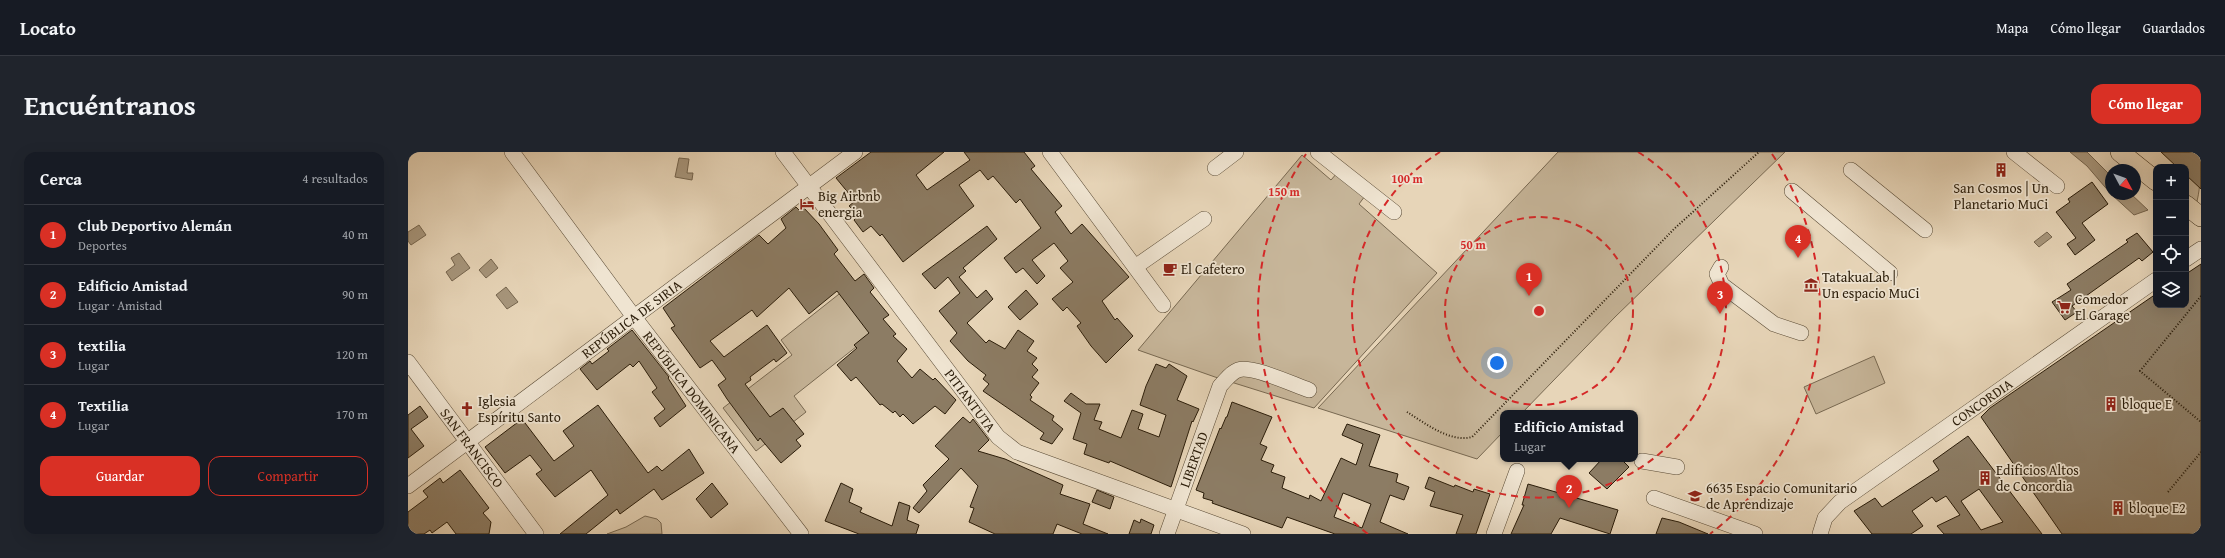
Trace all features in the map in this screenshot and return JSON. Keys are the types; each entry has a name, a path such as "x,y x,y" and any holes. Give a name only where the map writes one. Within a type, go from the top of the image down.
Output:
{"main road":[{"path":"2120,152 2153,179"}],"street":[{"name":"REPÚBLICA DOMINICANA","path":"512,152 634,317 801,534"},
{"name":"PITIANTUTA","path":"783,152 998,437 1017,452 1243,534"},
{"name":"REPÚBLICA DE SIRIA","path":"408,486 855,152"},
{"path":"1050,152 1163,305"},
{"path":"1214,168 1236,152"},
{"path":"1318,152 1394,212"},
{"path":"2014,152 2057,186"},
{"path":"1851,170 1925,230"},
{"path":"1792,191 1890,273"},
{"path":"1135,267 1204,219"},
{"path":"2189,257 2201,248"},
{"path":"1722,267 1717,274 1722,285 1774,324 1801,333"},
{"name":"CONCORDIA","path":"1820,534 1825,518 1840,502 2153,282"},
{"name":"SAN FRANCISCO","path":"408,362 536,534"},
{"name":"LIBERTAD","path":"1167,534 1220,386 1232,372 1243,369 1309,390"},
{"path":"1642,461 1677,466"},
{"path":"1494,534 1517,471"},
{"path":"1654,498 1755,534"}],"path":[{"path":"1407,412 1445,434 1465,439 1472,437 1674,229 1759,152"},
{"path":"2201,296 2140,371 2201,422"},
{"path":"2168,492 2201,452"}],"shaded area":[{"path":"1558,152 1785,152 1615,317 1525,410 1500,410 1500,435 1477,459 1318,408"},
{"path":"2070,152 2087,152 2105,170 2105,187 2087,166"},
{"path":"2201,152 2199,190 2195,209 2189,216 2189,176"},
{"path":"1302,155 1331,180 1337,173 1365,196 1359,204 1437,273 1314,408 1215,377 1138,350"},
{"path":"679,158 689,159 687,173 693,173 692,180 675,177"},
{"path":"2118,200 2137,200 2148,210 2134,215"},
{"path":"419,225 426,235 411,245 408,241 408,232"},
{"path":"2047,232 2052,237 2039,247 2034,242"},
{"path":"459,253 470,268 452,281 446,272 455,265 451,258"},
{"path":"491,259 498,268 486,278 479,270"},
{"path":"853,283 885,324 794,396 806,412 756,451 723,408 792,355 781,340"},
{"path":"506,287 518,302 507,309 496,295"},
{"path":"1874,356 1885,383 1816,414 1804,387"},
{"path":"645,516 657,519 661,523 662,534 607,534 626,527"}],"building":[{"path":"871,152 944,152 916,175 927,190 970,160 964,152 1024,152 1035,166 1031,169 1062,206 1055,212 1071,234 1082,224 1129,277 1102,301 1115,320 1117,318 1133,336 1106,363 1091,346 1077,326 1081,323 1067,307 1063,311 1052,299 1073,282 1060,268 1068,261 1054,243 1032,260 1045,276 1037,284 1023,268 1016,273 1004,258 1041,228 1020,199 1016,203 993,176 988,180 980,170 959,185 974,206 903,262 882,234 880,236 871,226 863,232 854,220 859,215 849,206 855,201 836,178"},
{"path":"2161,152 2201,152 2201,189 2189,178 2189,164 2174,164"},
{"path":"2092,182 2108,204 2082,223 2095,240 2075,255 2067,244 2076,238 2056,212 2070,202 2068,199"},
{"path":"796,207 799,210 803,207 819,224 838,250 834,254 855,281 864,274 874,288 870,292 889,315 883,319 896,334 893,336 907,349 897,361 912,378 920,369 933,380 935,378 956,400 945,414 935,406 913,424 903,414 900,417 895,411 893,413 882,404 880,405 856,377 851,381 837,365 857,348 854,345 869,333 837,291 809,314 789,288 757,317 752,310 710,341 724,357 767,325 787,353 776,362 774,359 750,377 751,380 745,384 770,417 783,408 804,434 796,440 801,446 781,463 760,438 758,441 727,399 718,385 726,379 712,360 700,368 671,328 675,326 663,308 759,235 768,244 786,228 781,219"},
{"path":"987,226 997,239 963,268 966,271 959,277 977,298 986,290 993,299 967,323 986,343 989,340 1005,349 1018,330 1034,341 1027,351 1037,358 1032,364 1038,370 1032,377 1039,383 1030,395 1032,397 1030,400 1054,416 1052,420 1063,429 1052,444 1040,439 1044,433 983,391 989,384 983,379 986,375 968,361 950,341 957,333 939,311 960,293 948,277 935,289 922,274"},
{"path":"2137,233 2153,252 2142,261 2139,258 2072,306 2077,312 2065,320 2052,302 2071,290 2067,284 2128,242 2126,240"},
{"path":"2201,264 2201,534 2062,534 1981,417 1990,408 2153,296 2153,308 2189,308 2189,272"},
{"path":"1026,290 1038,304 1020,320 1008,307"},
{"path":"632,330 669,377 668,378 686,406 660,427 654,418 665,409 652,392 657,388 639,361 633,367 630,364 597,390 580,369 590,361 592,364 609,351 607,349"},
{"path":"1156,364 1166,368 1169,364 1187,376 1177,400 1199,409 1193,422 1192,421 1171,487 1110,461 1109,463 1084,454 1087,444 1073,439 1081,413 1064,401 1071,393 1086,404 1100,404 1094,420 1102,422 1099,429 1121,438 1132,410 1143,414 1138,429 1159,437 1166,415 1140,405 1146,386"},
{"path":"1232,402 1272,417 1260,444 1267,447 1261,460 1274,465 1271,472 1285,477 1282,488 1309,499 1310,495 1321,501 1341,458 1356,465 1363,444 1342,435 1347,424 1380,435 1369,466 1398,474 1396,482 1409,487 1404,500 1390,495 1380,522 1408,534 1335,534 1287,517 1282,528 1212,503 1213,501 1203,498 1204,493 1196,490 1220,428 1221,429","holes":["1343,493 1371,504 1362,528 1334,517"]},
{"path":"598,405 648,473 657,466 662,471 689,449 704,473 662,500 654,489 620,514 617,509 586,534 560,534 608,495 591,470 555,497 536,474 542,470 530,455 505,473 485,447 522,419 554,461 574,446 563,431"},
{"path":"420,406 428,417 411,429 424,446 408,458 408,415"},
{"path":"963,417 970,423 973,419 989,440 978,451 1005,459 1063,485 1060,494 1090,504 1083,524 1108,534 1082,534 1057,524 1053,534 995,534 969,522 974,508 970,507 978,486 961,468 919,513 913,508 927,491 923,485 949,459 935,446"},
{"path":"1968,436 2042,534 1944,534 1937,526 1960,515 1946,496 1936,502 1932,497 1912,511 1923,526 1911,534 1872,534 1854,511 1875,498 1882,507 1939,470 1933,461","holes":["1979,489 2003,522 1981,530 1961,501"]},
{"path":"1599,462 1624,462 1629,467 1607,489 1589,473"},
{"path":"460,470 489,508 483,513 491,522 489,534 456,534 447,522 432,533 430,530 424,534 408,534 408,512 428,497 423,491 440,478 443,483"},
{"path":"1429,477 1454,487 1455,485 1473,492 1474,489 1490,494 1476,534 1456,534 1463,515 1430,506 1435,492 1425,488"},
{"path":"712,483 728,504 711,518 696,499"},
{"path":"841,483 853,489 849,502 862,508 860,512 892,526 899,502 910,506 907,520 919,525 916,534 859,534 825,521"},
{"path":"1528,484 1618,510 1610,534 1560,518 1551,534 1511,534 1524,505 1522,505"},
{"path":"1097,490 1114,497 1110,509 1092,502"},
{"path":"1662,518 1679,522 1708,534 1656,534"},
{"path":"1141,519 1154,525 1151,534 1129,534 1134,520 1140,523"}],"place":[{"name":"San Cosmos | Un Planetario MuCi","path":"2001,170"},
{"name":"Big Airbnb energia","path":"807,204"},
{"name":"Textilia","path":"1798,258"},
{"name":"El Cafetero","path":"1170,269"},
{"name":"TatakuaLab | Un espacio MuCi","path":"1811,285"},
{"name":"Club Deportivo Alemán","path":"1529,296"},
{"name":"Comedor El Garage","path":"2064,307"},
{"name":"textilia","path":"1720,314"},
{"name":"bloque E","path":"2111,404"},
{"name":"Iglesia Espíritu Santo","path":"467,409"},
{"name":"Edificios Altos de Concordia","path":"1985,478"},
{"name":"6635 Espacio Comunitario de Aprendizaje","path":"1695,496"},
{"name":"Edificio Amistad","path":"1569,508"},
{"name":"bloque E2","path":"2118,508"}]}
